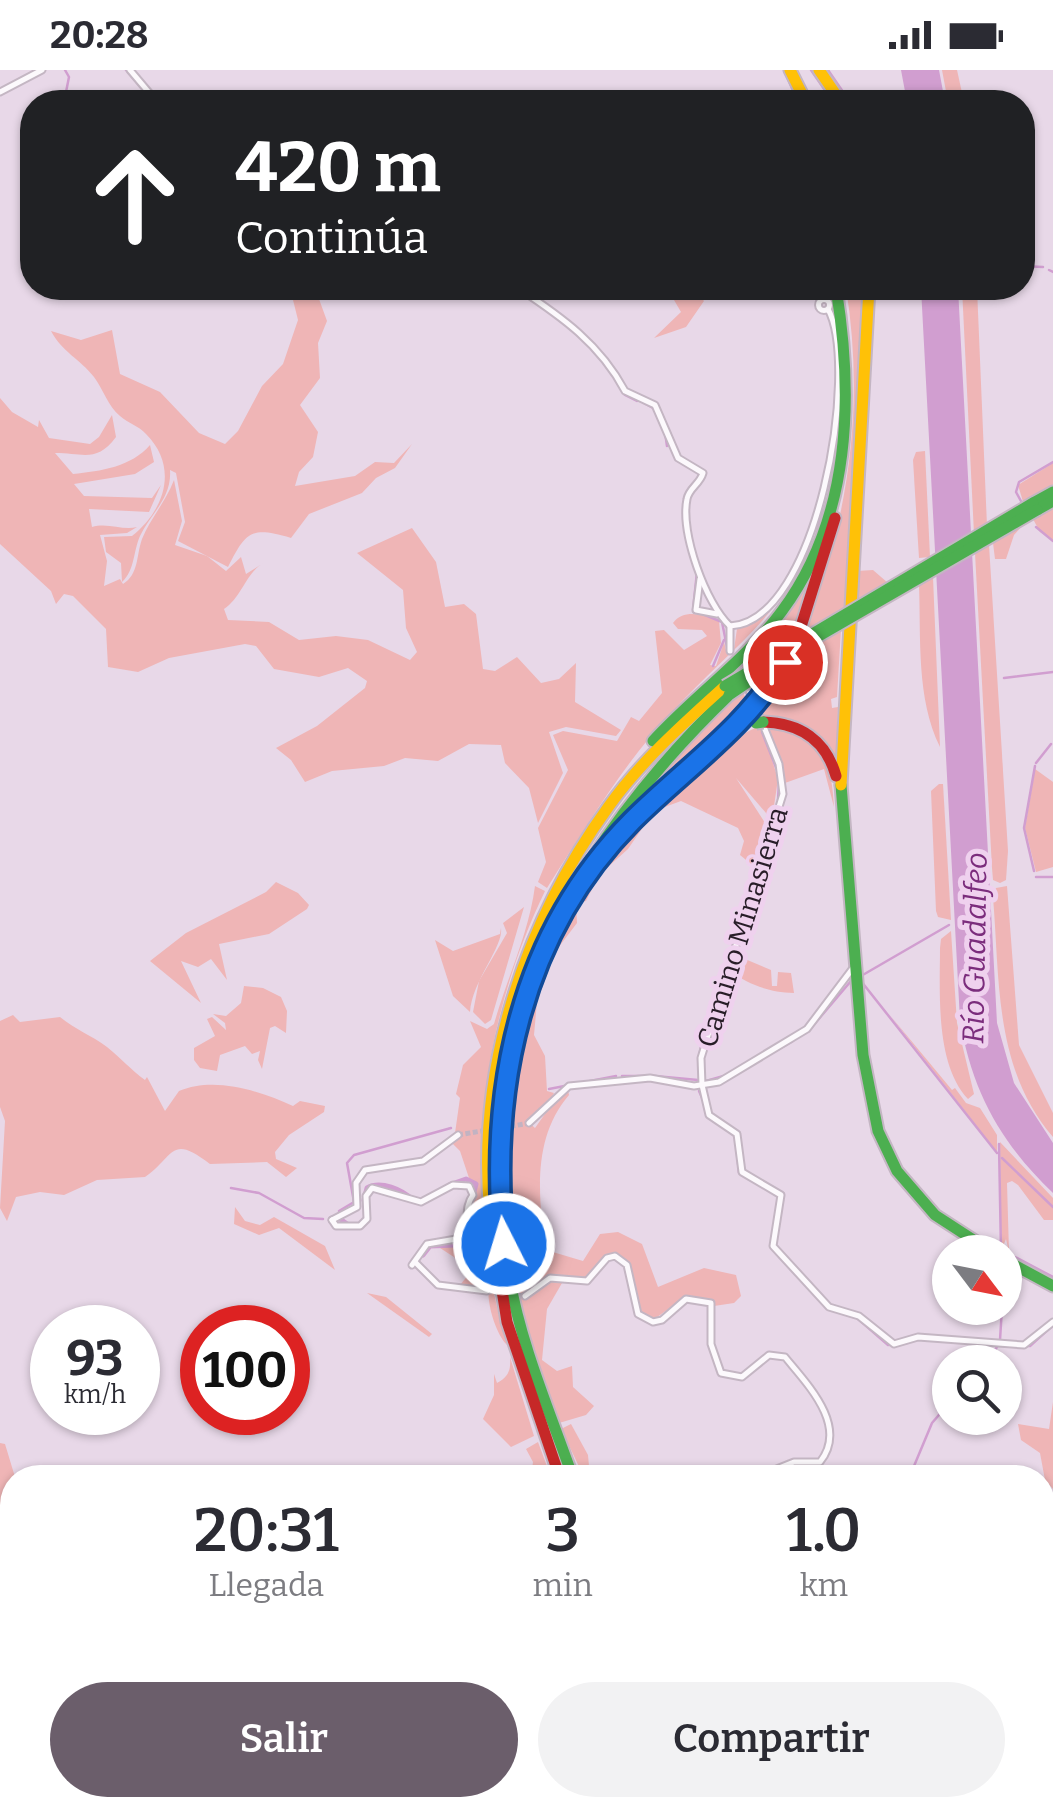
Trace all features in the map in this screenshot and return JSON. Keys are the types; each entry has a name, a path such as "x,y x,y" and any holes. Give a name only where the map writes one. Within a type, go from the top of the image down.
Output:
{"highway":[{"path":"556,1465 502,1303 489,1225 488,1124 503,1024 523,960 554,889 614,790 676,714 781,612 820,543 836,488 844,428 841,300"},
{"path":"800,633 832,535 847,445 850,358 842,300"},
{"path":"868,300 840,796 854,967 868,1092 887,1152 909,1188 935,1215 966,1235"},
{"path":"605,808 653,750 727,690 1035,507 1053,492"},
{"path":"1035,507 1053,501"},
{"path":"532,971 595,863 634,819 710,753 755,706 785,662"},
{"path":"569,1465 516,1310 500,1211 504,1094 532,971 570,884 602,832 658,762 727,690"},
{"path":"710,753 760,722 788,723 817,740 830,758 840,796"},
{"path":"1022,1269 1053,1286"}],"street":[{"path":"0,92 42,70"},
{"path":"130,70 147,90"},
{"path":"536,300 581,330 618,375 625,391 655,405 678,458 703,473 687,502 701,576 717,614 730,626 730,651"},
{"path":"730,626 754,618 783,587 802,557 819,515 831,453 837,374 828,309 823,300"},
{"path":"701,576 696,610 717,614"},
{"name":"Camino Minasierra","path":"738,666 779,764 782,794 713,1010 702,1058 702,1085 709,1115 737,1134 742,1172 776,1188 781,1195 773,1246 828,1307 859,1316 894,1344 918,1337 1024,1345 1053,1322"},
{"path":"530,1123 569,1086 650,1078 702,1085 719,1082 807,1029 854,967"},
{"path":"458,1136 423,1161 365,1170 356,1183 357,1208 332,1220 336,1226 360,1226 366,1219 366,1196 372,1188 393,1190 422,1202 453,1185 469,1186 473,1195 466,1207 468,1224 462,1238 428,1244 413,1262 438,1286 487,1291"},
{"path":"525,1296 550,1278 587,1281 607,1258 615,1256 627,1265 638,1314 644,1319 662,1320 686,1299 712,1303 712,1344 715,1367 721,1373 742,1377 769,1355 786,1357 826,1407 826,1452 820,1462 786,1465"}],"shaded area":[{"path":"942,70 957,70 961,90 946,90"},
{"path":"293,300 319,300 327,321 318,343 320,378 300,405 318,432 313,457 299,472 295,486 355,476 375,462 394,463 412,444 395,468 376,478 362,493 309,514 291,538 258,533 245,539 228,567 178,541 185,522 176,473 170,470 168,489 140,536 132,566 122,582 121,563 106,552 104,537 132,536 153,514 164,488 162,460 146,434 116,412 94,377 51,331 81,340 112,330 120,374 160,392 199,433 225,444 238,431 262,386 283,364 298,320"},
{"path":"674,300 704,301 686,327 654,338 681,312"},
{"path":"847,300 863,300 845,609 803,632 832,549 849,463 854,376"},
{"path":"963,300 978,300 987,526 974,534"},
{"path":"0,398 12,412 38,427 39,420 49,438 90,444 112,415 116,437 102,450 89,455 55,453 73,474 125,463 150,445 154,462 135,474 74,484 84,496 152,498 161,485 149,512 89,509 92,527 137,527 127,533 100,535 107,561 104,586 120,579 123,584 132,575 142,539 174,480 182,521 175,545 207,556 226,571 241,557 246,574 265,562 224,609 228,620 269,622 299,640 336,636 368,640 410,660 417,652 406,628 403,590 357,553 412,528 436,562 445,607 464,604 476,614 483,669 495,671 517,657 541,683 559,679 576,663 575,702 621,730 616,736 566,727 549,732 563,773 538,823 529,788 505,763 501,745 469,744 438,761 405,758 384,766 332,771 305,782 291,760 276,748 317,726 365,688 367,681 348,668 319,677 274,669 256,646 245,644 169,658 138,672 108,667 106,629 73,596 64,594 56,604 51,591 0,544"},
{"path":"925,451 930,557 919,558 913,460 916,452"},
{"path":"1053,463 1053,487 1024,505 1018,485"},
{"path":"1053,508 1053,540 1040,532 1033,519"},
{"path":"825,509 813,543 798,573 781,598 741,643 695,688 636,755 547,888 538,882 546,862 538,828 568,770 553,735 563,731 617,741 631,717 639,721 662,693 655,631 664,630 684,650 707,636 702,630 678,629 673,623 682,616 700,615 719,621 721,643 710,665 716,666 724,642 727,654 734,649 737,629 754,620 782,595 803,562"},
{"path":"1023,525 1014,535 1006,559 995,559 993,543"},
{"path":"989,545 1008,851 1006,880 1000,883 993,880 992,868 975,553"},
{"path":"813,567 807,605 795,630 744,669 740,664 734,670 737,675 691,707 758,642"},
{"path":"873,570 888,583 854,603 857,571"},
{"path":"933,577 940,747 923,688 920,647 919,585"},
{"path":"841,629 837,697 831,699 832,708 838,707 836,764 826,745 762,718 759,708 790,660"},
{"path":"743,692 749,706 595,853 650,779"},
{"path":"761,725 778,779 771,826 766,813 736,778 769,829 756,868 740,855 744,841 738,828 681,801 654,811 628,849 599,875 586,901 576,904 577,923 555,952 537,1002 534,1035 545,1056 547,1091 554,1093 541,1114 527,1121 535,1128 559,1094 568,1090 543,1149 540,1189 546,1250 583,1261 600,1234 618,1232 642,1244 658,1287 704,1268 736,1275 741,1296 734,1303 714,1306 711,1300 688,1295 653,1320 640,1314 629,1267 616,1253 604,1258 583,1280 552,1278 526,1292 524,1300 553,1280 572,1283 562,1283 547,1309 542,1360 557,1371 572,1366 573,1387 594,1406 586,1415 559,1423 526,1326 509,1238 506,1121 513,1062 526,1005 546,950 573,899 607,854 639,822 743,734"},
{"path":"764,725 798,734 818,749 830,773 834,807 824,769 785,783 781,758"},
{"path":"1035,769 1053,782 1053,867 1036,872 1025,828"},
{"path":"943,784 951,920 938,917 936,911 931,791"},
{"path":"276,882 298,893 309,905 307,909 269,934 219,944 227,980 211,959 198,967 181,961 201,1003 150,961 186,933 266,892"},
{"path":"535,886 545,891 504,1001 483,1115 484,1230 507,1345 493,1318 489,1287 460,1285 469,1274 463,1263 437,1246 455,1244 464,1236 468,1207 475,1196 460,1151 450,1141 460,1138 455,1133 460,1098 456,1094 463,1065 481,1047 470,1021 487,1029 494,1024 523,938"},
{"path":"1007,886 1019,1045 1053,1113 1053,1137 1020,1082 1004,1023 993,897 996,888"},
{"path":"524,907 491,1020 485,1024 473,1012 479,981 507,933 503,923"},
{"path":"501,928 501,936 476,988 470,1012 453,996 435,940 453,951 500,934"},
{"path":"951,931 957,1023 974,1094 968,1099 950,1067 942,1027 940,948 941,939"},
{"path":"733,954 771,970 772,986 777,986 778,972 791,973 794,993 759,987 727,970"},
{"path":"244,986 263,988 281,997 287,1011 286,1033 275,1026 270,1028 262,1069 260,1051 252,1054 245,1046 220,1055 217,1071 200,1068 194,1060 194,1048 215,1036 207,1019 212,1017 226,1030 225,1023 213,1014 226,1016 241,1003"},
{"path":"889,1014 952,1090 955,1088 966,1103 980,1108 997,1135 997,1152"},
{"path":"13,1015 20,1022 60,1017 95,1039 145,1080 147,1077 165,1111 179,1091 222,1085 293,1106 300,1101 325,1106 324,1112 289,1135 275,1152 276,1159 297,1168 286,1177 267,1162 210,1164 180,1149 145,1177 97,1180 64,1195 40,1192 16,1197 7,1221 0,1208 5,1121 0,1107 0,1021"},
{"path":"1000,1142 1053,1198 1053,1220 1044,1220 1018,1185 1007,1183 1009,1235 1001,1235"},
{"path":"235,1207 245,1221 260,1225 274,1217 325,1246 335,1270 279,1228 259,1235 234,1224"},
{"path":"367,1293 386,1297 432,1334 429,1337"},
{"path":"510,1357 534,1436 511,1447 483,1419 494,1395 494,1374 497,1383 504,1378"},
{"path":"1053,1402 1053,1465 1042,1465 1040,1453 1021,1440 1022,1425 1049,1429"},
{"path":"571,1424 588,1455 589,1465 578,1465 561,1429"},
{"path":"538,1442 547,1465 533,1465 526,1449"},
{"path":"0,1443 5,1444 11,1465 0,1465"}],"water":[{"path":"901,70 939,70 943,90 905,90"},
{"name":"Río Guadalfeo","path":"922,300 959,300 997,1023 1014,1083 1053,1143 1053,1193 1018,1155 992,1115 972,1070 960,1020"}],"waterway":[{"path":"65,70 69,77 66,90"},
{"path":"126,70 140,86"},
{"path":"784,70 793,90"},
{"path":"811,70 825,90"},
{"path":"828,70 842,90"},
{"path":"1035,267 1043,267"},
{"path":"1049,270 1053,272"},
{"path":"592,350 601,360"},
{"path":"617,382 625,395 637,401"},
{"path":"644,403 653,408"},
{"path":"665,432 667,446"},
{"path":"791,579 820,520 836,436"},
{"path":"1022,503 1016,492 1019,482 1053,462"},
{"path":"1036,527 1053,541"},
{"path":"697,572 693,610 722,622 728,652"},
{"path":"749,624 760,616"},
{"path":"713,666 724,640"},
{"path":"1004,678 1053,672"},
{"path":"746,692 750,701"},
{"path":"762,732 777,770"},
{"path":"1036,763 1051,744"},
{"path":"1034,871 1024,828 1035,766"},
{"path":"778,800 779,783"},
{"path":"705,1029 756,874"},
{"path":"1036,877 1053,877"},
{"name":"Río Guadalfeo","path":"861,976 949,925"},
{"path":"811,1028 851,981"},
{"path":"861,981 997,1153"},
{"path":"699,1056 704,1034"},
{"path":"739,1072 793,1041"},
{"path":"706,1081 727,1075"},
{"path":"549,1089 616,1076"},
{"path":"622,1076 647,1076"},
{"path":"655,1076 698,1080"},
{"path":"699,1091 703,1100"},
{"path":"339,1211 354,1202 347,1163 354,1155 451,1128"},
{"path":"999,1144 1001,1235"},
{"path":"737,1153 739,1173 753,1181"},
{"path":"1002,1158 1053,1207"},
{"path":"423,1255 430,1246 457,1245 470,1231 469,1210 476,1184 466,1179 449,1185"},
{"path":"364,1200 367,1188 379,1185 413,1200"},
{"path":"231,1188 259,1193 304,1218 323,1219"},
{"path":"340,1219 350,1226"},
{"path":"771,1247 822,1303"},
{"path":"1022,1261 1053,1277"},
{"path":"828,1309 857,1318 888,1345 907,1343"},
{"path":"1000,1340 1001,1325"},
{"path":"1022,1346 1030,1346 1052,1326"},
{"path":"914,1465 932,1423"}],"tunnel":[{"path":"503,1128 529,1123"},
{"path":"458,1135 487,1130"},
{"path":"487,1291 525,1296"}],"traffic: fast":[{"path":"653,741 768,629 805,575 822,537 842,456 845,414 838,300"},
{"path":"1033,503 1053,492"},
{"path":"1037,510 1053,501"},
{"path":"725,686 1033,503"},
{"path":"729,695 798,648 1037,510"},
{"path":"568,1465 528,1353 509,1276 500,1189 503,1107 517,1030 541,957 575,887 618,821 670,757 729,695"},
{"path":"752,710 757,703"},
{"path":"756,723 763,722"},
{"path":"841,785 863,1055 878,1131 897,1171 935,1215 966,1235"},
{"path":"1022,1269 1053,1286"}],"traffic: slow":[{"path":"790,70 800,90"},
{"path":"819,70 833,90"},
{"path":"841,785 868,300"},
{"path":"757,703 785,662"},
{"path":"490,1214 488,1160 499,1052 530,949 579,851 621,789 725,686"}],"traffic: jam":[{"path":"799,633 835,518"},
{"path":"569,901 614,840 752,710"},
{"path":"763,722 789,726 810,736 826,753 836,776"},
{"path":"490,1214 507,1322 556,1465"}],"route":[{"path":"504,1244 499,1177 502,1110 513,1038 532,971 595,863 634,819 741,722 785,662"}]}
